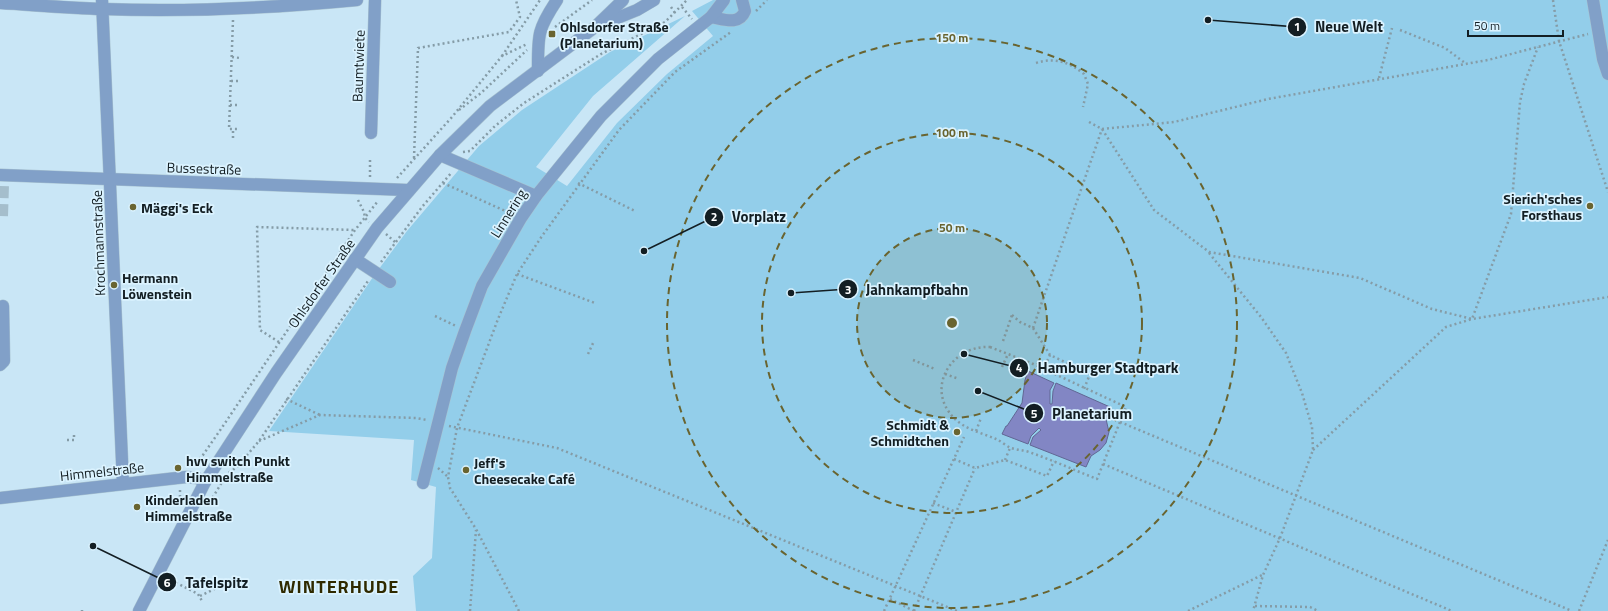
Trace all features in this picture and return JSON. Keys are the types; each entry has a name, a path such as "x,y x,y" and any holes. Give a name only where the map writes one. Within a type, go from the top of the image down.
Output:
{"street":[{"path":"0,2 233,9 357,0"},
{"name":"Baumtwiete","path":"371,133 375,0"},
{"path":"538,70 538,36 540,28 557,0"},
{"name":"Ohlsdorfer Straße","path":"595,27 637,10 654,0"},
{"name":"Linnering","path":"423,483 452,368 465,331 482,286 521,218 536,196 601,116 658,59 711,17 724,0"},
{"path":"711,17 734,20 740,18 745,11 745,5 742,0"},
{"path":"1593,0 1598,31 1608,74"},
{"name":"Ohlsdorfer Straße","path":"139,611 205,482 276,373 377,228 407,190 490,106 595,27 620,2"},
{"name":"Krochmannstraße","path":"102,5 123,484"},
{"path":"440,155 536,196"},
{"name":"Bussestraße","path":"2,179 110,180 407,190"},
{"path":"355,259 390,282"},
{"path":"0,365 4,361 3,306"},
{"name":"Himmelstraße","path":"0,498 186,477 197,478 205,482"}],"path":[{"path":"414,158 418,48 509,32 520,17 516,0"},
{"path":"395,180 456,112 502,56 540,0"},
{"path":"551,30 592,0"},
{"path":"470,151 495,126 524,103 601,54 647,33 665,22 675,14 687,0"},
{"path":"752,16 767,0"},
{"path":"1553,0 1559,41 1608,192"},
{"path":"671,7 675,14"},
{"path":"233,9 229,129 237,130"},
{"path":"1379,78 1392,28"},
{"path":"520,611 476,529 450,488 448,477 457,428 498,319 517,274 578,183 618,130 675,72 736,29"},
{"path":"1400,30 1445,48 1465,64"},
{"path":"1102,129 1174,122 1268,100 1379,78 1420,73 1488,60 1598,31"},
{"path":"456,112 481,93 530,45 502,56"},
{"path":"1472,320 1511,214 1520,102 1524,84 1538,46"},
{"path":"232,57 240,58"},
{"path":"1036,62 1052,59 1060,60 1084,74 1088,90 1084,107"},
{"path":"231,81 239,81"},
{"path":"230,105 238,105"},
{"path":"1088,122 1102,129 1154,210 1209,252 1261,317 1286,353 1302,393 1312,427 1313,450 1280,538 1263,575 1253,611"},
{"path":"1033,328 1102,129"},
{"path":"233,130 233,138"},
{"path":"370,159 370,189"},
{"path":"443,183 521,218"},
{"path":"578,183 634,212"},
{"path":"356,189 356,198 361,204 364,218"},
{"path":"190,467 203,455 355,230 382,195"},
{"path":"279,342 260,330 257,227 355,230"},
{"path":"382,232 395,242"},
{"path":"1209,252 1360,278 1432,309 1472,320"},
{"path":"517,274 595,303"},
{"path":"1313,450 1446,328 1472,320 1608,297"},
{"path":"1003,341 1012,315 1020,322 1033,328 1050,355 1090,374 1084,389"},
{"path":"434,316 465,331"},
{"path":"588,354 594,341"},
{"path":"990,347 1043,370 1126,407 1097,479 1054,461 1010,448 998,440 961,424 947,409 942,391 945,374 954,358 969,350 990,347"},
{"path":"1002,367 1008,354"},
{"path":"1043,370 1050,355"},
{"path":"913,360 935,369"},
{"path":"945,374 959,380"},
{"path":"207,506 227,474 237,467 259,440 286,399 320,415 416,418 438,422 457,428 557,448 957,611"},
{"path":"259,440 320,415"},
{"path":"976,431 981,418"},
{"path":"1120,422 1572,611"},
{"path":"67,440 74,440 74,432"},
{"path":"884,611 964,437"},
{"path":"1005,460 1010,448"},
{"path":"203,455 207,458"},
{"path":"954,459 975,468 1005,460 1047,476 1054,461"},
{"path":"1103,464 1452,611"},
{"path":"890,599 914,611 975,468"},
{"path":"933,503 956,512"},
{"path":"470,611 476,529"},
{"path":"1580,611 1608,540"},
{"path":"162,584 169,571"},
{"path":"1188,611 1263,575"},
{"path":"165,577 198,594 202,601"},
{"path":"200,596 235,579 238,584"},
{"path":"1255,606 1310,608 1318,611"}],"shaded area":[{"path":"713,0 1608,0 1608,611 416,611 413,576 432,558 436,487 411,480 414,440 269,431 373,277 407,231 479,146 522,110 610,52 685,16 593,96 536,167 567,186 617,123 667,74 713,36 692,11"},
{"path":"1028,371 1054,383 1050,390 1050,404 1052,404 1053,391 1056,383 1110,407 1106,419 1109,432 1106,443 1100,450 1091,456 1086,467 1030,445 1033,437 1041,430 1039,428 1031,436 1028,444 1002,434 1022,403 1025,380"}],"tunnel":[{"path":"2,216 3,185"}],"place":[{"name":"Neue Welt","path":"1208,20"},
{"name":"Ohlsdorfer Straße (Planetarium)","path":"552,34"},
{"name":"Sierich'sches Forsthaus","path":"1590,206"},
{"name":"Mäggi's Eck","path":"133,207"},
{"name":"Vorplatz","path":"644,251"},
{"name":"Hermann Löwenstein","path":"114,285"},
{"name":"Jahnkampfbahn","path":"791,293"},
{"name":"Hamburger Stadtpark","path":"964,354"},
{"name":"Planetarium","path":"978,391"},
{"name":"Schmidt & Schmidtchen","path":"957,432"},
{"name":"hvv switch Punkt Himmelstraße","path":"178,468"},
{"name":"Jeff's Cheesecake Café","path":"466,470"},
{"name":"Kinderladen Himmelstraße","path":"137,507"},
{"name":"Tafelspitz","path":"93,546"}],"district":[{"name":"WINTERHUDE","path":"339,586"}]}
